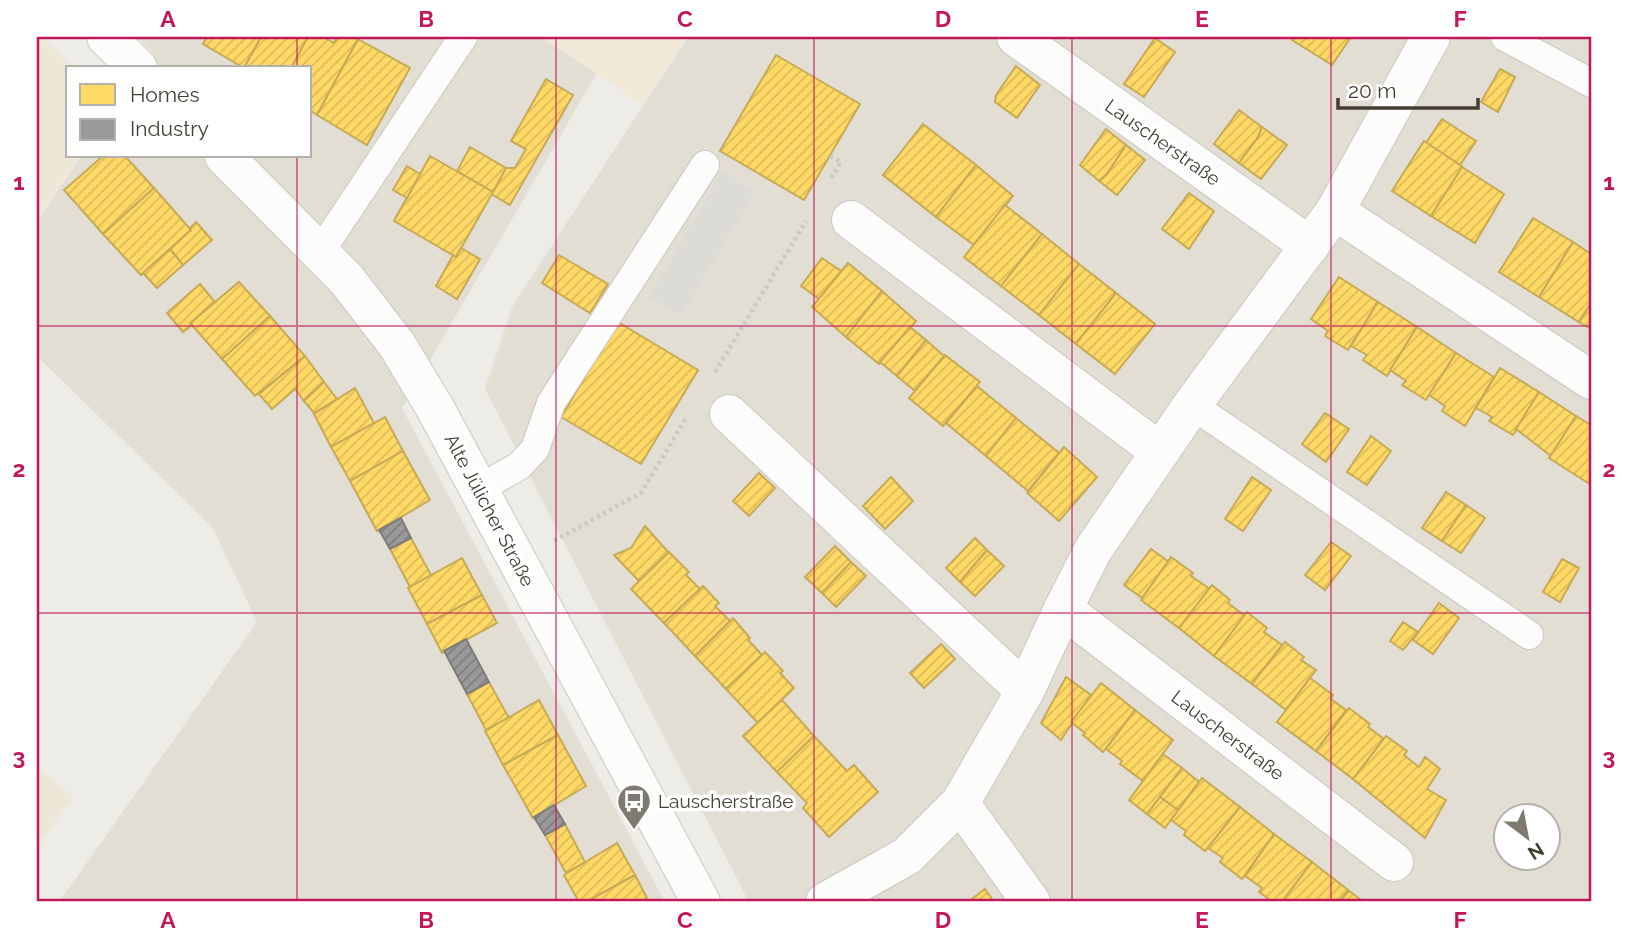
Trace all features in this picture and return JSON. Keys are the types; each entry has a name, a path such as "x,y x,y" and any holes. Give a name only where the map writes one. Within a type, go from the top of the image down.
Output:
{"street":[{"path":"106,37 136,66"},
{"name":"Lauscherstraße","path":"1016,37 1310,246"},
{"path":"825,902 907,856 960,803 1025,691 1093,550 1159,451 1335,211 1432,37"},
{"name":"Alte Jülicher Straße","path":"226,158 347,280 397,345 435,408 701,902"},
{"path":"1335,211 1591,380"},
{"path":"851,220 1159,451"},
{"path":"729,414 1025,691"},
{"name":"Lauscherstraße","path":"1063,609 1394,862"},
{"path":"960,803 1031,902"}],"lane":[{"path":"320,252 463,37"},
{"path":"1505,37 1591,83"},
{"path":"479,489 519,466 535,449 551,403 705,164"},
{"path":"1192,405 1529,635"}],"path":[{"path":"827,186 841,162 830,156"},
{"path":"713,375 813,210"},
{"path":"517,561 641,493 691,411"}],"shaded area":[{"path":"37,37 43,37 72,66 66,66 66,158 78,158 37,220"},
{"path":"137,37 540,37 597,73 402,408 665,902 59,902 257,622 213,528 37,356 37,222 80,158 312,158 312,66 141,66 151,51"},
{"path":"540,37 686,37 643,104"},
{"path":"688,37 1591,37 1591,902 749,902 485,389 513,305"},
{"path":"722,172 755,191 681,316 649,297"},
{"path":"37,768 74,796 37,849"}],"building: Homes":[{"path":"207,37 261,37 245,66 203,44"},
{"path":"261,37 308,37 292,66 245,66"},
{"path":"308,37 324,37 334,43 337,37 359,37 317,115 312,111 312,66 292,66"},
{"path":"1294,37 1351,37 1332,65 1292,40"},
{"path":"1155,38 1175,52 1144,97 1124,84"},
{"path":"358,39 410,68 367,145 317,115"},
{"path":"776,55 860,104 804,200 720,151"},
{"path":"1016,66 1040,85 1017,118 995,102 996,95"},
{"path":"1500,69 1515,77 1498,112 1481,102"},
{"path":"546,79 573,95 510,205 491,194 506,168 515,168 526,149 511,141"},
{"path":"1239,110 1262,127 1239,163 1214,144"},
{"path":"1442,119 1476,141 1460,165 1426,143"},
{"path":"923,124 976,165 936,217 883,175"},
{"path":"1262,127 1287,145 1261,179 1239,163"},
{"path":"1106,129 1126,145 1107,174 1099,181 1080,165"},
{"path":"1424,141 1463,167 1431,216 1392,191"},
{"path":"1126,145 1145,160 1117,195 1099,181 1107,174"},
{"path":"470,147 506,168 493,192 457,171"},
{"path":"430,156 493,192 456,257 394,221"},
{"path":"101,158 127,158 154,188 103,234 64,190"},
{"path":"976,165 1013,196 974,245 936,217"},
{"path":"407,166 420,174 407,198 393,190"},
{"path":"1462,167 1504,194 1475,243 1431,216"},
{"path":"154,188 191,230 141,275 103,234"},
{"path":"1189,193 1214,211 1189,249 1162,229"},
{"path":"1005,205 1042,234 1001,286 964,257"},
{"path":"1533,218 1573,242 1539,297 1499,272"},
{"path":"196,222 212,240 183,265 170,249"},
{"path":"1042,234 1079,264 1039,315 1001,286"},
{"path":"1573,242 1591,254 1591,303 1579,322 1539,297"},
{"path":"461,248 480,259 457,299 436,286 453,255 456,257"},
{"path":"170,249 183,265 157,288 143,273"},
{"path":"559,255 608,284 590,313 542,283"},
{"path":"822,258 841,271 819,299 801,286"},
{"path":"848,263 882,291 846,337 812,307"},
{"path":"1079,264 1116,293 1076,344 1039,315"},
{"path":"1339,277 1378,302 1348,350 1325,336 1328,331 1311,319"},
{"path":"239,282 270,316 222,359 190,323"},
{"path":"200,284 215,302 183,332 167,313"},
{"path":"882,291 916,321 879,364 846,337"},
{"path":"1116,293 1155,324 1115,374 1076,344"},
{"path":"1378,302 1417,327 1387,376 1363,360 1367,355 1351,346"},
{"path":"1591,303 1591,329 1579,322"},
{"path":"270,316 305,356 255,396 222,359"},
{"path":"618,322 698,370 641,464 561,417"},
{"path":"910,327 926,340 897,376 880,362"},
{"path":"1417,327 1456,353 1426,400 1402,385 1406,381 1390,370"},
{"path":"926,340 944,356 915,391 897,376"},
{"path":"1456,353 1494,377 1465,426 1442,411 1445,406 1429,395"},
{"path":"945,355 980,382 943,426 909,398"},
{"path":"305,356 324,382 304,401 295,389 272,409 259,394"},
{"path":"1500,368 1539,392 1513,435 1489,421 1492,417 1476,408"},
{"path":"324,382 337,399 314,413 304,401"},
{"path":"977,386 1016,418 986,456 946,423"},
{"path":"355,388 374,423 331,447 314,414"},
{"path":"1539,392 1576,416 1551,456 1516,429"},
{"path":"1325,413 1349,429 1326,462 1302,444"},
{"path":"1576,416 1591,425 1591,485 1549,458"},
{"path":"385,417 403,451 350,481 331,447"},
{"path":"1016,418 1059,453 1028,491 986,456"},
{"path":"1371,436 1391,451 1367,485 1347,472"},
{"path":"1064,447 1097,477 1059,521 1027,493"},
{"path":"403,451 430,500 377,531 350,481"},
{"path":"759,473 775,488 749,516 733,501"},
{"path":"891,477 913,501 885,529 863,506"},
{"path":"1252,477 1271,490 1243,531 1225,519"},
{"path":"1446,492 1466,505 1442,541 1422,528"},
{"path":"1466,505 1485,518 1461,553 1442,541"},
{"path":"645,526 669,553 639,581 614,555 631,548"},
{"path":"411,538 431,575 410,587 390,549"},
{"path":"975,538 987,550 960,582 946,568"},
{"path":"1331,542 1351,556 1325,590 1305,575"},
{"path":"835,546 851,562 822,593 805,577"},
{"path":"1151,549 1169,562 1142,598 1124,585"},
{"path":"987,550 1004,566 975,596 960,582"},
{"path":"669,552 689,572 686,575 700,589 664,623 631,589"},
{"path":"1171,557 1210,589 1179,628 1141,600"},
{"path":"462,558 482,595 427,624 408,588"},
{"path":"1562,559 1579,568 1560,602 1543,592"},
{"path":"851,562 866,576 836,607 822,593"},
{"path":"1212,585 1230,600 1228,603 1245,616 1214,656 1179,628"},
{"path":"703,586 719,603 715,606 730,621 695,656 664,623"},
{"path":"482,595 497,623 442,653 427,624"},
{"path":"1439,603 1459,618 1433,654 1413,640"},
{"path":"1247,612 1267,628 1264,632 1282,645 1252,684 1214,656"},
{"path":"733,618 762,655 726,689 695,656"},
{"path":"1403,622 1418,632 1403,650 1390,641"},
{"path":"1285,642 1304,657 1301,660 1316,670 1286,710 1252,684"},
{"path":"941,644 955,659 924,688 910,673"},
{"path":"765,652 794,688 758,723 726,689"},
{"path":"1066,677 1091,695 1061,740 1041,723"},
{"path":"1310,678 1333,695 1331,699 1346,710 1316,751 1277,722"},
{"path":"489,682 509,718 486,730 467,694"},
{"path":"1101,683 1135,710 1103,752 1071,722"},
{"path":"539,700 558,735 503,765 485,731"},
{"path":"782,700 814,736 777,772 743,736"},
{"path":"1349,708 1384,739 1353,779 1316,751"},
{"path":"1135,710 1173,740 1143,781 1120,764 1122,761 1106,749"},
{"path":"558,735 586,786 533,818 503,765"},
{"path":"814,736 847,771 854,765 878,792 829,837 803,808 807,803 777,772"},
{"path":"1386,736 1407,751 1404,755 1419,767 1425,757 1440,769 1427,789 1446,800 1425,838 1353,779"},
{"path":"1163,754 1182,768 1147,814 1129,800"},
{"path":"1182,768 1199,782 1178,810 1160,797"},
{"path":"1202,778 1240,807 1205,851 1184,835 1186,831 1171,820"},
{"path":"1160,797 1178,810 1165,828 1147,814"},
{"path":"1240,807 1274,834 1242,879 1220,862 1223,858 1208,848"},
{"path":"565,824 585,862 566,873 545,835"},
{"path":"1274,834 1312,862 1282,902 1273,902 1259,892 1262,888 1245,876"},
{"path":"617,843 635,875 586,902 579,902 564,875"},
{"path":"1312,862 1348,890 1339,902 1282,902"},
{"path":"635,875 649,902 586,902"},
{"path":"985,889 994,902 968,902"},
{"path":"1349,891 1364,902 1339,902"}],"building: Industry":[{"path":"401,518 411,538 390,549 379,530"},
{"path":"466,639 489,682 467,694 444,651"},
{"path":"554,805 565,824 545,835 534,817"}],"place":[{"name":"Lauscherstraße","path":"634,831"}]}
